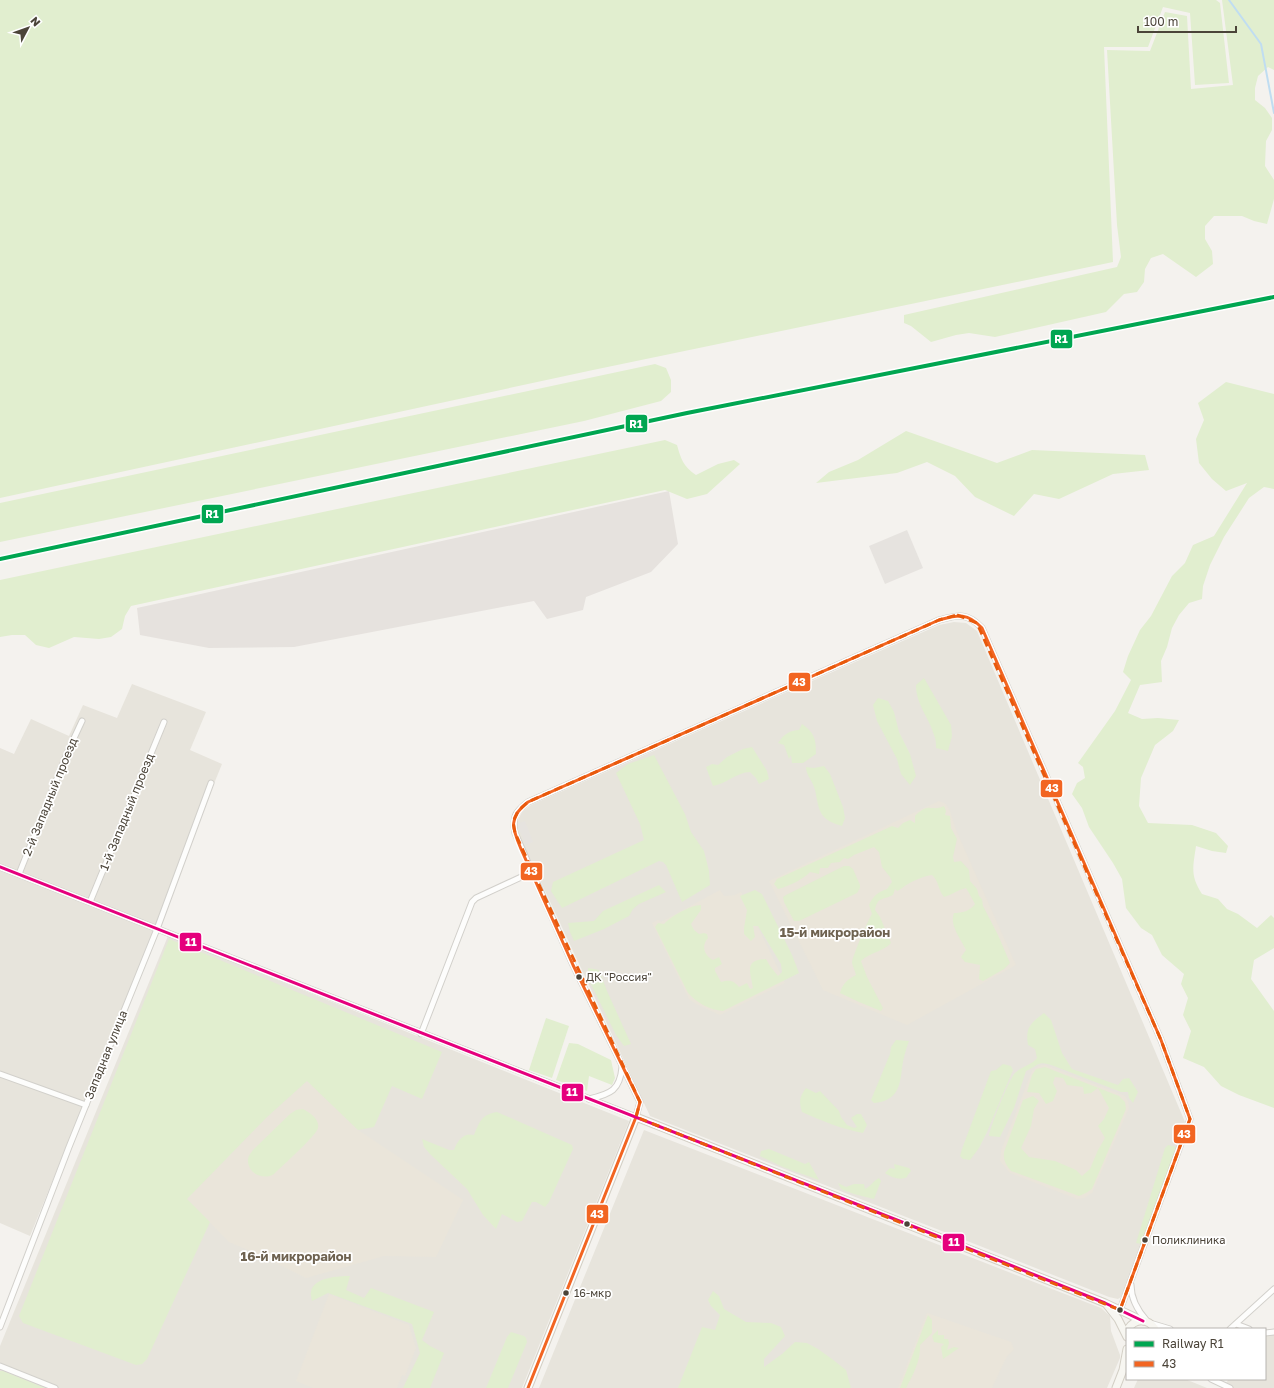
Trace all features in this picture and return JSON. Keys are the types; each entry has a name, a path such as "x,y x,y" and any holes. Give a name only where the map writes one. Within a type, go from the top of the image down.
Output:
{"street":[{"path":"528,1388 636,1117 640,1102 573,965 515,833 513,822 518,811 528,802 939,620 957,615 965,616 971,619 982,628 1161,1040 1190,1119 1120,1310"},
{"name":"2-й Западный проезд","path":"20,874 68,751 82,721"},
{"name":"1-й Западный проезд","path":"90,902 164,722"},
{"name":"Западная улица","path":"0,1327 86,1104 157,929 211,783"},
{"path":"0,867 1106,1303 1147,1322 1167,1328"},
{"path":"421,1034 472,902 476,898 532,872"},
{"path":"589,1099 610,1093 615,1089 621,1076 622,1066"},
{"path":"0,1074 86,1104"},
{"path":"1132,1279 1131,1286 1133,1297 1147,1322 1154,1328"},
{"path":"1231,1328 1274,1289"},
{"path":"1106,1303 1114,1313 1126,1335"},
{"path":"1129,1328 1136,1322 1147,1322"},
{"path":"1236,1324 1247,1328"},
{"path":"1120,1380 1126,1356"},
{"path":"0,1366 54,1388"},
{"path":"1116,1388 1126,1370"},
{"path":"1213,1380 1230,1388"}],"highlighted area":[{"path":"957,615 977,623 1161,1040 1190,1119 1120,1310 636,1117 640,1102 515,833 513,822 518,811 528,802 939,620"}],"shaded area":[{"path":"669,491 678,544 651,572 586,597 583,610 547,619 534,601 294,647 209,648 140,635 137,608"},
{"path":"907,530 923,568 885,584 869,546"},
{"name":"15-й микрорайон","path":"954,622 966,623 977,631 1185,1122 1129,1279 1121,1297 1118,1299 1109,1297 650,1116 518,833 517,822 522,812 531,805 939,625"},
{"path":"132,684 206,712 190,750 222,764 30,1236 0,1223 0,748 14,754 31,719 69,736 83,705 117,718"},
{"path":"939,801 946,804 950,811 956,830 1016,965 907,1025 823,990 769,881"},
{"path":"525,821 533,842 526,845 517,824"},
{"path":"720,890 724,896 735,895 741,892 785,983 720,1015 696,1004 689,999 652,923 658,920 661,922"},
{"name":"16-й микрорайон","path":"168,936 629,1121 522,1388 0,1388 0,1346"},
{"path":"1041,1065 1046,1065 1125,1096 1128,1101 1129,1108 1092,1193 1084,1198 1077,1199 1010,1173 1000,1161 1001,1151 1032,1071"},
{"path":"307,1081 358,1130 463,1200 436,1257 384,1256 306,1278 258,1254 229,1242 187,1199 267,1117"},
{"path":"644,1130 1101,1308 1110,1316 1111,1331 1120,1355 1107,1388 539,1388"},
{"path":"329,1294 409,1325 416,1348 405,1376 402,1375 397,1388 313,1388 296,1381"},
{"path":"927,1313 1011,1342 1014,1349 1006,1358 992,1388 898,1388"},
{"path":"1274,1329 1274,1388 1222,1388 1228,1380 1266,1380 1266,1335"},
{"path":"1138,1380 1187,1380 1207,1388 1134,1388"}],"green space":[{"path":"0,0 1216,0 1220,3 1229,83 1195,85 1190,13 1163,7 1148,47 1104,47 1113,262 593,370 0,498"},
{"path":"1222,0 1274,0 1274,70 1268,67 1258,76 1255,88 1255,100 1265,108 1272,118 1272,130 1266,141 1265,166 1274,180 1274,199 1267,224 1242,216 1214,216 1205,226 1205,239 1212,251 1213,264 1196,277 1163,254 1151,258 1145,269 1144,282 1137,292 1124,294 1106,312 995,337 969,333 931,342 911,326 904,323 904,315 1117,267 1121,257 1117,225 1107,50 1150,51 1165,12 1187,16 1191,89 1233,85"},
{"path":"655,364 666,368 671,380 671,392 661,401 584,421 0,542 0,503"},
{"path":"1226,382 1274,394 1274,489 1264,487 1249,498 1224,537 1210,565 1203,586 1202,599 1189,603 1179,615 1172,628 1167,647 1161,661 1162,682 1140,685 1128,713 1142,719 1158,718 1179,720 1173,731 1155,745 1141,778 1139,806 1148,823 1192,825 1216,833 1228,846 1226,853 1212,851 1196,846 1193,871 1196,882 1202,894 1218,899 1227,909 1238,914 1257,928 1271,915 1274,918 1274,948 1254,960 1251,979 1274,1011 1274,1108 1239,1095 1221,1086 1204,1067 1183,1058 1191,1031 1183,1015 1188,998 1181,984 1184,974 1162,955 1152,935 1141,928 1126,908 1122,879 1089,827 1082,808 1072,794 1077,783 1085,778 1083,767 1078,763 1115,711 1131,680 1123,672 1128,656 1140,630 1151,616 1172,576 1185,563 1193,545 1214,536 1247,483 1226,491 1212,479 1199,463 1196,439 1204,420 1198,403"},
{"path":"906,431 997,463 1032,450 1145,455 1149,470 1113,474 1059,499 1034,494 1014,516 975,497 955,476 927,462 897,473 816,483 829,472 858,460"},
{"path":"665,440 677,445 683,462 696,475 718,464 734,460 740,464 707,494 687,499 665,490 131,606 125,616 122,629 111,637 99,639 74,637 49,648 36,645 25,635 0,637 0,580"},
{"path":"924,678 951,725 952,736 948,751 936,748 932,729 918,699 916,685"},
{"path":"878,698 888,701 894,712 899,732 910,754 916,776 910,785 901,774 897,759 877,721 873,705"},
{"path":"802,724 814,737 816,754 803,763 792,763 791,755 789,759 784,745 778,743 787,734 799,730"},
{"path":"752,747 767,771 769,779 759,784 750,772 741,774 713,786 706,767 712,764 718,765 727,757 743,749"},
{"path":"654,755 685,814 691,832 704,851 709,871 710,885 682,902 666,865 659,861 562,908 551,891 553,882 644,840 640,824 616,773 628,764"},
{"path":"824,766 830,774 843,807 845,818 842,826 825,818 820,811 815,789 807,773 806,767 814,768"},
{"path":"944,806 946,811 945,815 950,816 951,828 957,839 953,857 954,862 961,861 969,870 970,881 977,889 979,896 982,899 983,906 1010,963 1004,969 983,981 979,979 980,965 965,962 961,957 966,950 956,932 953,922 954,913 966,911 975,904 969,893 966,888 944,897 932,875 920,878 897,891 895,889 893,895 879,901 876,906 875,910 880,917 891,943 861,961 867,977 883,1008 881,1011 840,993 846,982 856,975 852,963 864,930 872,914 869,905 878,893 887,889 892,882 882,867 879,852 874,847 848,859 844,858 840,862 831,863 828,868 820,868 819,874 810,872 800,880 778,889 774,884 777,879 892,826 898,828 903,823 910,820 915,823 915,816 924,809 939,808"},
{"path":"844,866 849,866 853,869 860,885 857,893 799,921 794,921 783,897"},
{"path":"659,885 666,892 639,904 633,909 629,916 604,929 574,941 568,923 594,921 603,911"},
{"path":"755,890 762,894 792,955 799,973 723,1011 709,1008 688,993 655,927 658,923 664,924 671,918 687,909 701,905 701,910 691,924 694,930 699,934 707,934 708,938 704,950 707,956 713,960 719,957 722,964 715,968 715,971 721,982 731,981 739,987 747,983 750,989 753,988 750,968 751,964 754,962 766,959 778,976 782,972 781,964 758,926 753,926 755,937 751,941 744,934 747,910 740,896"},
{"path":"169,939 442,1052 422,1099 392,1086 374,1127 358,1130 307,1081 267,1117 187,1199 210,1222 147,1359 142,1364 136,1365 23,1323 19,1316"},
{"path":"588,968 599,970 631,1044 624,1046 616,1035 588,978"},
{"path":"1044,1013 1051,1020 1062,1053 1072,1069 1118,1085 1123,1079 1129,1078 1138,1092 1133,1103 1129,1098 1128,1092 1121,1092 1054,1066 1041,1063 1026,1071 1014,1108 1000,1137 989,1136 1000,1103 1012,1077 1015,1073 1037,1058 1035,1049 1028,1045 1027,1034 1032,1023"},
{"path":"546,1018 569,1026 552,1078 529,1070"},
{"path":"896,1040 909,1041 898,1087 896,1092 888,1099 882,1102 874,1103 871,1100 890,1054 891,1047"},
{"path":"569,1043 578,1044 611,1060 615,1078 612,1085 589,1076 587,1091 556,1080"},
{"path":"1003,1064 1011,1066 1013,1070 987,1132 979,1148 970,1160 963,1159 960,1156 962,1149 991,1071 996,1070"},
{"path":"1045,1067 1119,1096 1125,1102 1126,1109 1092,1189 1079,1196 1011,1171 1004,1160 1004,1152 1023,1100 1033,1096 1039,1101 1034,1109 1031,1126 1021,1148 1029,1157 1055,1161 1076,1170 1082,1176 1090,1169 1105,1138 1098,1126 1104,1119 1109,1108 1098,1088 1091,1093 1084,1094 1083,1087 1067,1085 1063,1078 1055,1077 1053,1083 1057,1091 1053,1101 1046,1104 1039,1093 1027,1092 1032,1075 1036,1069"},
{"path":"806,1088 816,1093 820,1091 839,1111 841,1117 847,1125 854,1128 857,1127 851,1118 857,1114 861,1114 867,1125 863,1133 848,1130 802,1112 800,1100"},
{"path":"303,1109 316,1119 318,1128 316,1132 274,1174 265,1177 253,1172 248,1164 248,1159 253,1150 290,1114 296,1110"},
{"path":"497,1112 572,1145 573,1149 549,1202 545,1207 536,1202 532,1202 522,1221 517,1222 502,1214 496,1229 483,1215 467,1189 424,1147 422,1139 449,1150 454,1150 461,1138 470,1134 474,1135 484,1117"},
{"path":"1168,1145 1177,1147 1141,1244 1136,1243 1165,1148"},
{"path":"769,1149 805,1164 809,1162 819,1180 783,1167 760,1156 761,1151"},
{"path":"894,1164 909,1168 911,1171 907,1177 902,1179 896,1178 885,1173 890,1168 895,1169"},
{"path":"879,1178 881,1181 874,1199 841,1189 838,1183 846,1187 854,1184 864,1184 865,1189"},
{"path":"350,1276 346,1290 364,1298 371,1288 434,1312 422,1340 444,1353 430,1388 403,1388 420,1353 412,1324 328,1293 312,1301 311,1293 316,1283 327,1278"},
{"path":"713,1291 719,1296 724,1309 746,1322 771,1323 781,1327 785,1336 764,1359 764,1367 795,1342 807,1343 818,1349 846,1370 851,1388 678,1388 702,1327 715,1330 720,1315 711,1306 708,1300"},
{"path":"928,1315 932,1320 932,1333 920,1345 918,1362 906,1388 900,1388"},
{"path":"938,1330 938,1335 944,1335 944,1339 948,1339 949,1343 947,1350 954,1347 959,1348 943,1359 941,1347 944,1344 934,1342 932,1336"},
{"path":"511,1332 524,1336 527,1342 508,1388 486,1388 507,1337"},
{"path":"0,1371 3,1371 45,1388 0,1388"}],"waterway":[{"path":"1229,0 1261,44 1274,113"}],"rail line":[{"name":"R1","path":"0,559 687,413 1274,297"}],"transit line":[{"name":"43","path":"528,1388 636,1117 640,1102 573,965 515,835 514,823 517,813 528,802 939,620 957,616 972,619 982,628 1161,1040 1190,1119 1120,1310"},
{"name":"11","path":"0,867 935,1235 1105,1303 1143,1321"}],"place":[{"name":"ДК \"Россия\"","path":"579,977"},
{"name":"Поликлиника","path":"1145,1240"},
{"name":"16-мкр","path":"566,1293"}],"district":[{"name":"15-й микрорайон","path":"835,932"},
{"name":"16-й микрорайон","path":"296,1256"}]}
